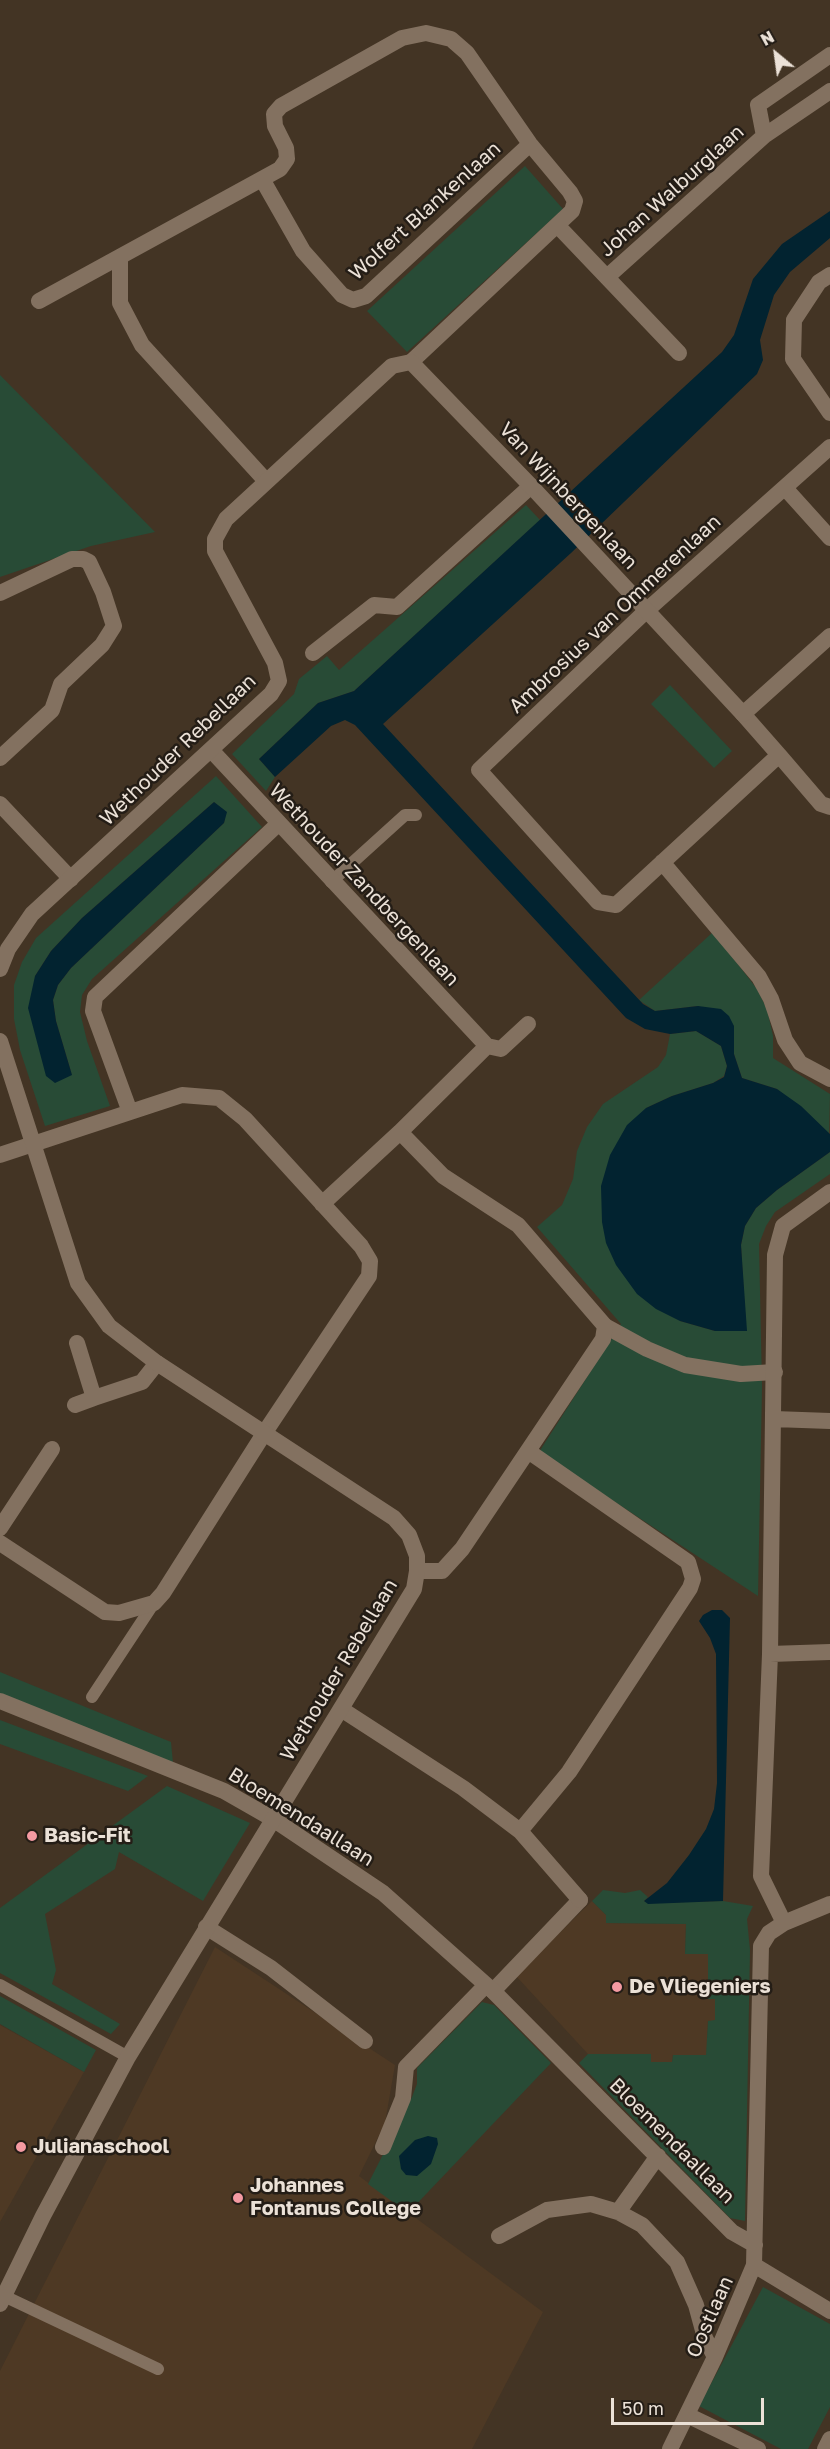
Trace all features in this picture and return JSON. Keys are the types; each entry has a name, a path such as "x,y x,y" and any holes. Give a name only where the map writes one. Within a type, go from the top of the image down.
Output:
{"street":[{"path":"39,301 280,170 287,159 286,148 275,126 274,114 281,106 402,38 426,33 451,39 466,53 530,144 575,201 572,211 411,362 392,366 266,481 142,345 120,303 120,257"},
{"name":"Johan Walburglaan","path":"764,136 758,105 830,55"},
{"name":"Johan Walburglaan","path":"607,277 764,136 830,91"},
{"name":"Wolfert Blankenlaan","path":"262,179 303,251 342,295 353,300 366,296 530,144"},
{"name":"Johan Walburglaan","path":"557,225 679,353"},
{"path":"830,275 819,282 794,320 793,359 830,413"},
{"name":"Van Wijnbergenlaan","path":"411,362 548,504 742,714"},
{"name":"Ambrosius van Ommerenlaan","path":"779,755 616,905 598,902 479,770 646,611 830,447"},
{"name":"Wethouder Rebellaan","path":"0,969 8,949 32,914 212,751 271,694 279,681 274,663 215,551 215,539 226,519 266,481"},
{"path":"313,653 374,605 397,607 531,486"},
{"path":"785,488 830,538"},
{"path":"0,592 72,559 83,559 89,562 103,592 114,626 102,645 61,684 52,711 0,758"},
{"path":"830,636 742,714 821,804 830,807"},
{"name":"Wethouder Zandbergenlaan","path":"212,751 331,882 487,1046"},
{"path":"0,804 71,879"},
{"path":"130,1112 93,1011 95,998 278,824"},
{"path":"662,862 759,976 771,999 785,1040 800,1063 830,1079"},
{"path":"322,1204 400,1132 487,1046 501,1049 528,1024"},
{"name":"Wethouder Rebellaan","path":"0,1041 78,1283 109,1326 157,1363 394,1518 409,1535 417,1556 414,1589 128,2057 2,2300"},
{"path":"0,1155 182,1095 219,1098 245,1119 362,1246 370,1261 369,1276 265,1432 163,1593 154,1603 119,1613 105,1612 0,1543"},
{"path":"400,1132 443,1176 518,1225 605,1326 647,1349 685,1365 741,1374 775,1372"},
{"path":"784,1923 761,1876 770,1654 776,1255 783,1226 830,1192"},
{"path":"417,1571 442,1571 462,1549 603,1339 605,1326"},
{"path":"77,1343 94,1398"},
{"path":"75,1405 142,1382 157,1363"},
{"path":"774,1419 830,1421"},
{"path":"0,1528 52,1449"},
{"path":"520,1831 569,1772 690,1588 693,1579 688,1562 528,1451"},
{"path":"770,1654 830,1652"},
{"name":"Bloemendaallaan","path":"0,1701 224,1791 273,1819 383,1893 490,1988 732,2232 755,2245"},
{"path":"341,1708 463,1788 520,1831 580,1900 406,2067 403,2098 383,2147"},
{"path":"830,1904 784,1923 769,1933 761,1946 754,2265 830,2311"},
{"path":"207,1927 271,1968 365,2041"},
{"path":"618,2212 658,2156"},
{"path":"499,2236 547,2210 591,2204 618,2212 642,2225 677,2262 696,2305 705,2338 715,2357"},
{"name":"Oostlaan","path":"670,2449 746,2290 754,2265"},
{"path":"687,2415 758,2449"},
{"path":"825,2449 830,2439"}],"lane":[{"path":"331,882 405,815 416,814"},
{"path":"92,1697 154,1603"},
{"path":"0,1985 128,2057"},
{"path":"2,2300 158,2369"}],"shaded area":[{"name":"De Vliegeniers","path":"592,1901 606,1915 606,1923 686,1924 685,1954 708,1953 708,1998 715,1999 715,2021 708,2021 707,2055 673,2055 672,2062 651,2062 651,2054 588,2054 516,1976"},
{"name":"Johannes Fontanus College","path":"215,1947 395,2065 385,2123 359,2176 543,2312 472,2449 0,2449 0,2371"},
{"name":"Julianaschool","path":"0,2025 84,2072 0,2222"}],"green space":[{"path":"525,166 563,209 407,352 367,311"},
{"path":"0,375 155,532 91,546 0,577"},
{"path":"526,505 540,520 354,691 318,703 259,759 275,777 266,791 232,754 294,694 299,679 327,656 339,670"},
{"path":"670,685 732,751 714,768 651,704"},
{"path":"216,776 262,827 92,979 82,995 80,1012 87,1041 110,1106 45,1126 20,1050 14,1019 14,985 22,962 36,938","holes":["214,802 226,812 224,823 71,968 58,985 53,1000 56,1021 72,1075 35,976 51,951 82,918"]},
{"path":"713,932 757,989 767,1009 773,1036 773,1058 830,1094 829,1135 777,1089 742,1078 734,1054 734,1026 698,1006 655,1011 639,1000"},
{"path":"696,1031 721,1046 727,1066 724,1076 713,1083 672,1096 646,1108 680,1321 715,1331 746,1330 741,1245 745,1226 756,1208 830,1152 830,1174 775,1212 759,1244 762,1386 758,1596 539,1452 621,1324 537,1227 562,1205 573,1179 577,1151 587,1127 603,1104 658,1067 666,1055 670,1034"},
{"path":"0,1672 171,1742 173,1763 0,1696"},
{"path":"0,1720 148,1776 128,1791 0,1744"},
{"path":"167,1786 250,1823 203,1901 119,1852 115,1869 45,1914 56,1970 52,1984 120,2024 111,2034 0,1973 0,1908"},
{"path":"603,1890 625,1893 640,1890 648,1897 644,1901 648,1903 723,1901 753,1906 747,1919 750,1950 745,2221 730,2218 579,2063 588,2054 651,2054 651,2062 672,2062 673,2055 706,2055 708,2021 715,2020 715,1999 708,1999 708,1954 685,1954 686,1924 606,1923 606,1915 592,1901"},
{"path":"0,1996 96,2050 84,2072 0,2024"},
{"path":"482,2002 494,2005 551,2063 408,2213 368,2184 412,2097 417,2084 417,2068"},
{"path":"763,2287 830,2324 830,2407 808,2449 781,2449 699,2406"}],"water":[{"path":"830,211 830,238 790,272 774,295 760,340 763,360 757,374 571,553 383,724 643,1004 655,1011 698,1006 721,1009 729,1016 734,1026 734,1054 742,1078 777,1089 801,1106 830,1134 830,1152 756,1208 745,1226 741,1245 747,1331 715,1331 680,1321 656,1309 637,1294 616,1265 606,1243 602,1222 601,1186 610,1155 627,1125 646,1108 724,1077 727,1066 721,1046 696,1031 670,1034 645,1029 626,1018 355,725 345,720 331,726 275,777 259,759 318,703 354,691 722,352 734,335 753,279 782,244"},
{"path":"214,802 227,812 224,823 71,968 58,985 53,1000 56,1021 72,1075 55,1083 46,1076 28,1008 35,976 51,951 82,918"},
{"path":"712,1610 722,1610 730,1618 723,1901 648,1904 644,1901 667,1883 689,1855 706,1829 714,1809 717,1783 716,1654 710,1638 699,1621 703,1615"},
{"path":"428,2136 437,2138 438,2144 431,2164 417,2176 406,2175 401,2169 399,2156 415,2140"}],"place":[{"name":"Basic-Fit","path":"32,1836"},
{"name":"De Vliegeniers","path":"617,1987"},
{"name":"Julianaschool","path":"21,2147"},
{"name":"Johannes Fontanus College","path":"238,2198"}]}
